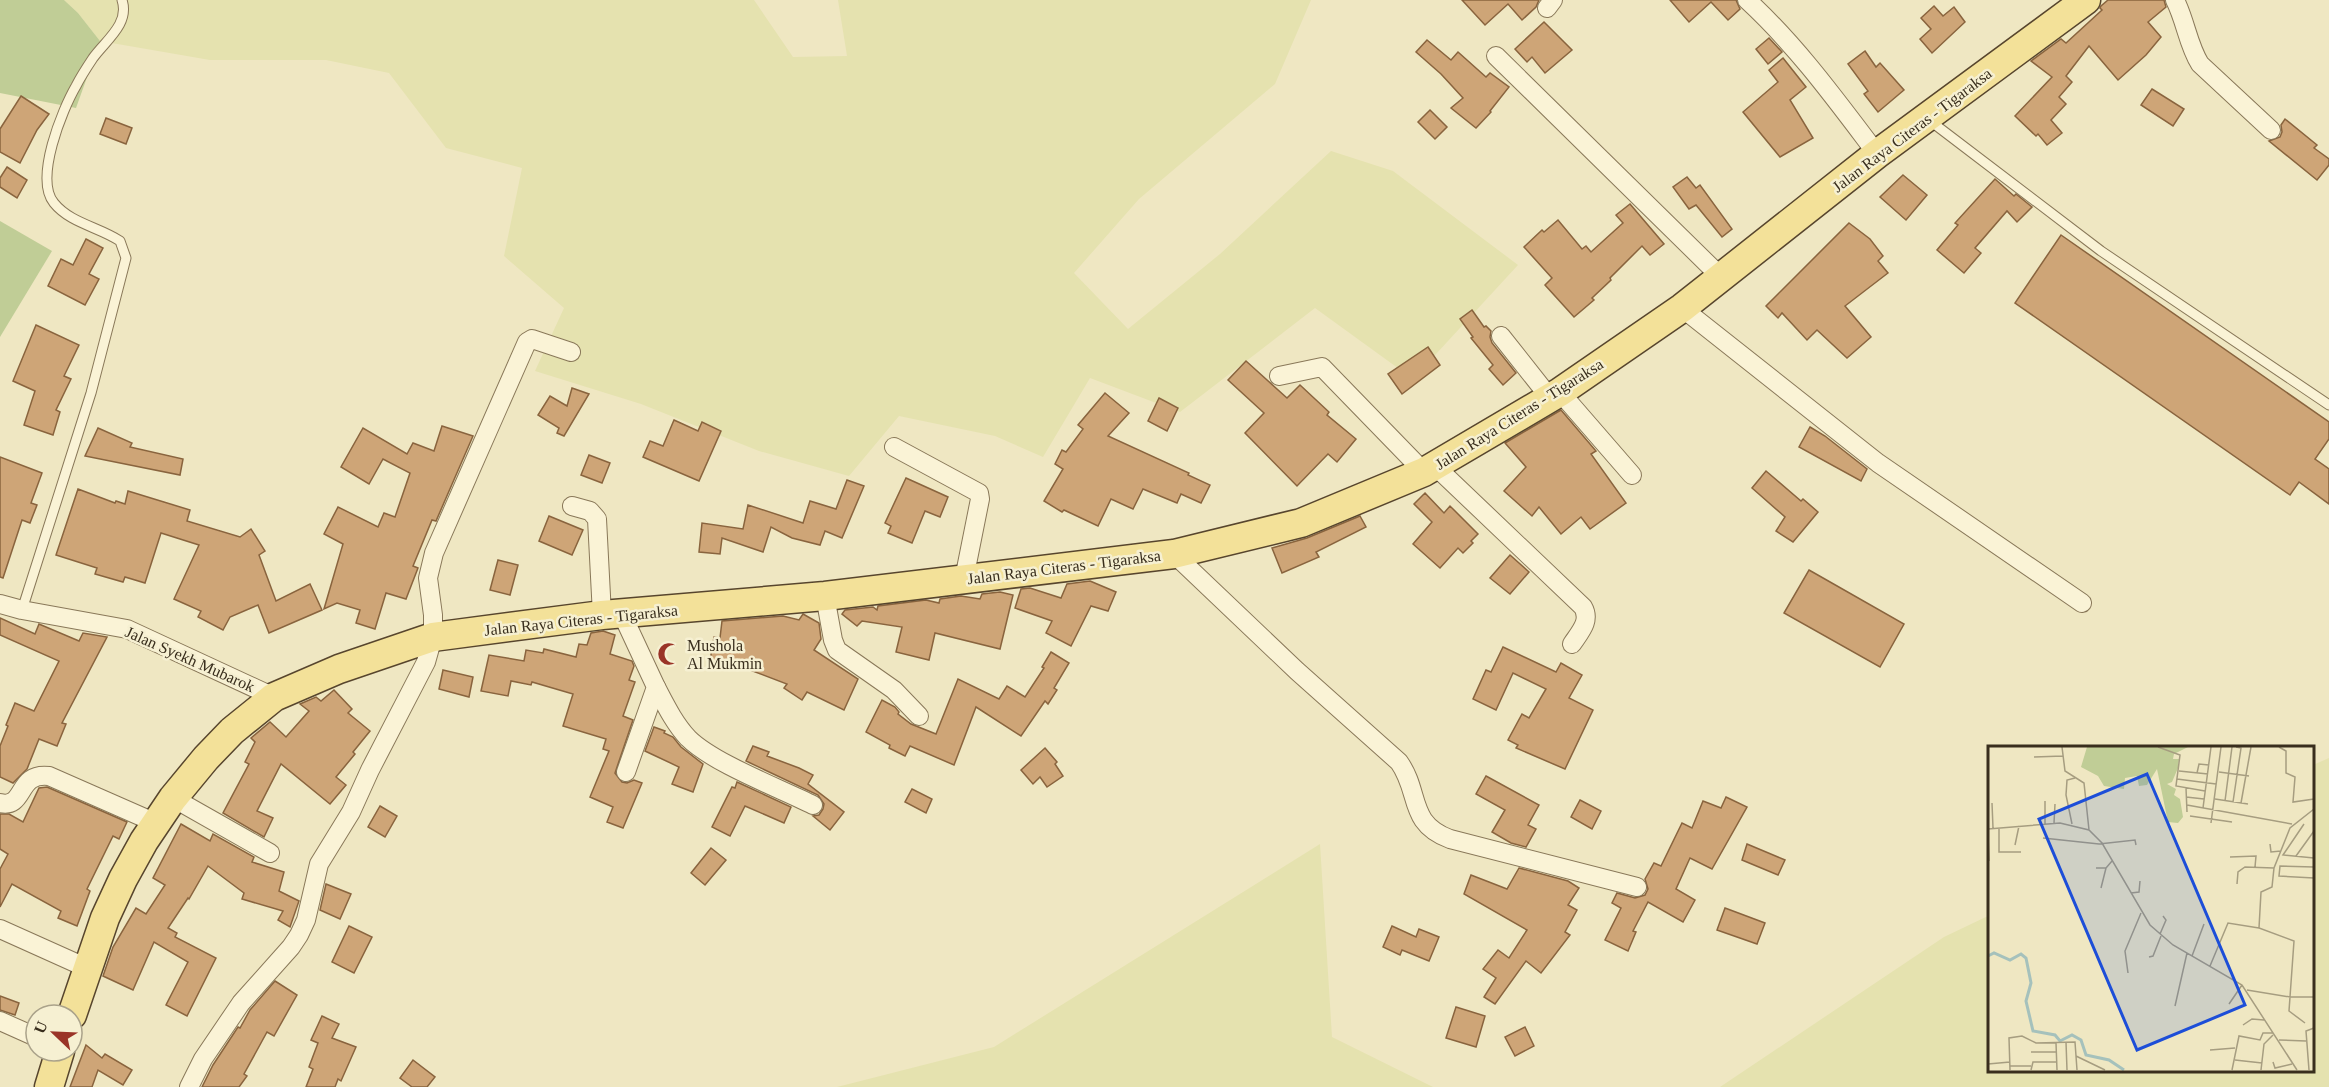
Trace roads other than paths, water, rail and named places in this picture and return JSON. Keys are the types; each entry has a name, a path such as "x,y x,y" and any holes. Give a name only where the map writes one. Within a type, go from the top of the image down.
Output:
{"main road":[{"name":"Jalan Raya Citeras - Tigaraksa","path":"76,1003 105,918 123,879 156,823 206,758 232,731 274,697 339,669 433,637 612,614 825,596 1174,554 1301,523 1430,469 1555,395 1682,308 1877,154 2086,0"},
{"path":"49,1087 56,1063"}],"street":[{"path":"1747,0 1803,57 1877,154"},
{"path":"2175,0 2190,34 2194,54 2200,64 2271,130"},
{"path":"1496,56 1721,277"},
{"path":"1682,308 1878,463 2082,603"},
{"path":"1502,336 1632,475"},
{"path":"189,1087 203,1059 241,1004 299,935 306,920 319,864 351,812 426,663 433,637 428,578 434,553 527,342 532,339 571,352"},
{"path":"1279,376 1322,367 1430,469 1583,607 1587,617 1585,624 1572,644"},
{"path":"894,447 979,493 980,499 964,579"},
{"path":"572,506 590,511 597,519 612,614 672,718 687,737 697,746 732,766 813,805"},
{"path":"1174,554 1297,671 1399,762 1406,772 1420,818 1431,830 1449,839 1637,887"},
{"path":"825,596 837,650 894,690 920,716"},
{"name":"Jalan Syekh Mubarok","path":"0,604 127,629 274,697"},
{"path":"626,772 656,687"},
{"path":"0,803 7,805 15,801 29,780 38,775 49,776 156,823"},
{"path":"173,798 270,853"},
{"path":"0,929 87,968"},
{"path":"0,1022 24,1032"}],"lane":[{"path":"22,610 91,393 126,258 120,241 64,214 52,200 47,189 48,166 55,138 75,88 94,57 113,35 122,20 124,9 122,0"},
{"path":"1927,118 2101,251 2329,405"}],"place":[{"name":"Mushola Al Mukmin","path":"669,654"}]}
